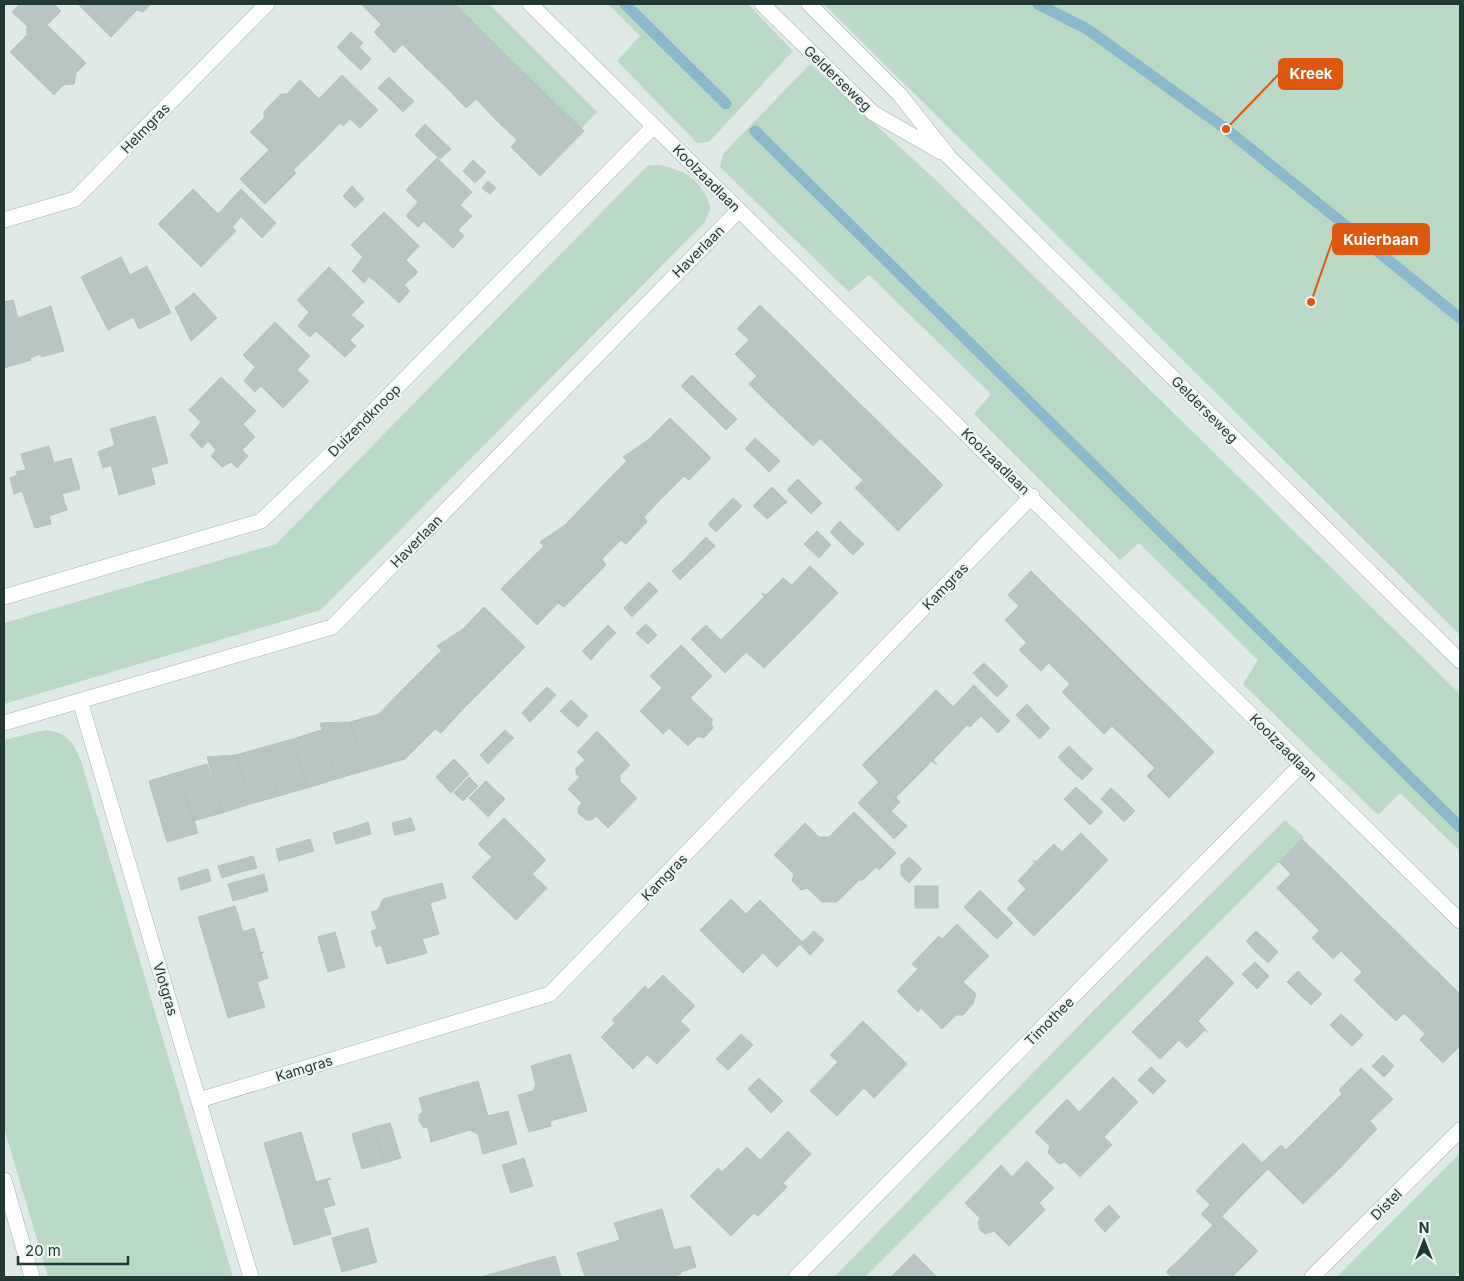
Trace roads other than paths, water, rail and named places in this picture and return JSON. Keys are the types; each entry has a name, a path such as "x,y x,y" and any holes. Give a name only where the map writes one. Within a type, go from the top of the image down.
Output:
{"street":[{"name":"Helmgras","path":"4,220 75,199 267,4"},
{"name":"Koolzaadlaan","path":"530,4 1032,496 1460,921"},
{"name":"Gelderseweg","path":"762,4 873,113 949,157"},
{"name":"Gelderseweg","path":"809,4 900,95 949,157 1460,661"},
{"name":"Duizendknoop","path":"4,597 261,521 350,435 654,126"},
{"name":"Haverlaan","path":"4,723 332,627 739,210"},
{"name":"Kamgras","path":"199,1100 550,994 1032,496"},
{"name":"Vlotgras","path":"80,701 251,1277"},
{"name":"Timothee","path":"796,1277 1302,764"},
{"name":"Distel","path":"1312,1277 1460,1130"},
{"path":"4,1180 32,1277"}],"waterway":[{"path":"625,4 726,104"},
{"path":"1038,4 1087,29 1226,129 1460,318"},
{"path":"755,131 1460,827"}],"place":[{"name":"Kreek","path":"1226,129"},
{"name":"Kuierbaan","path":"1311,302"}]}
